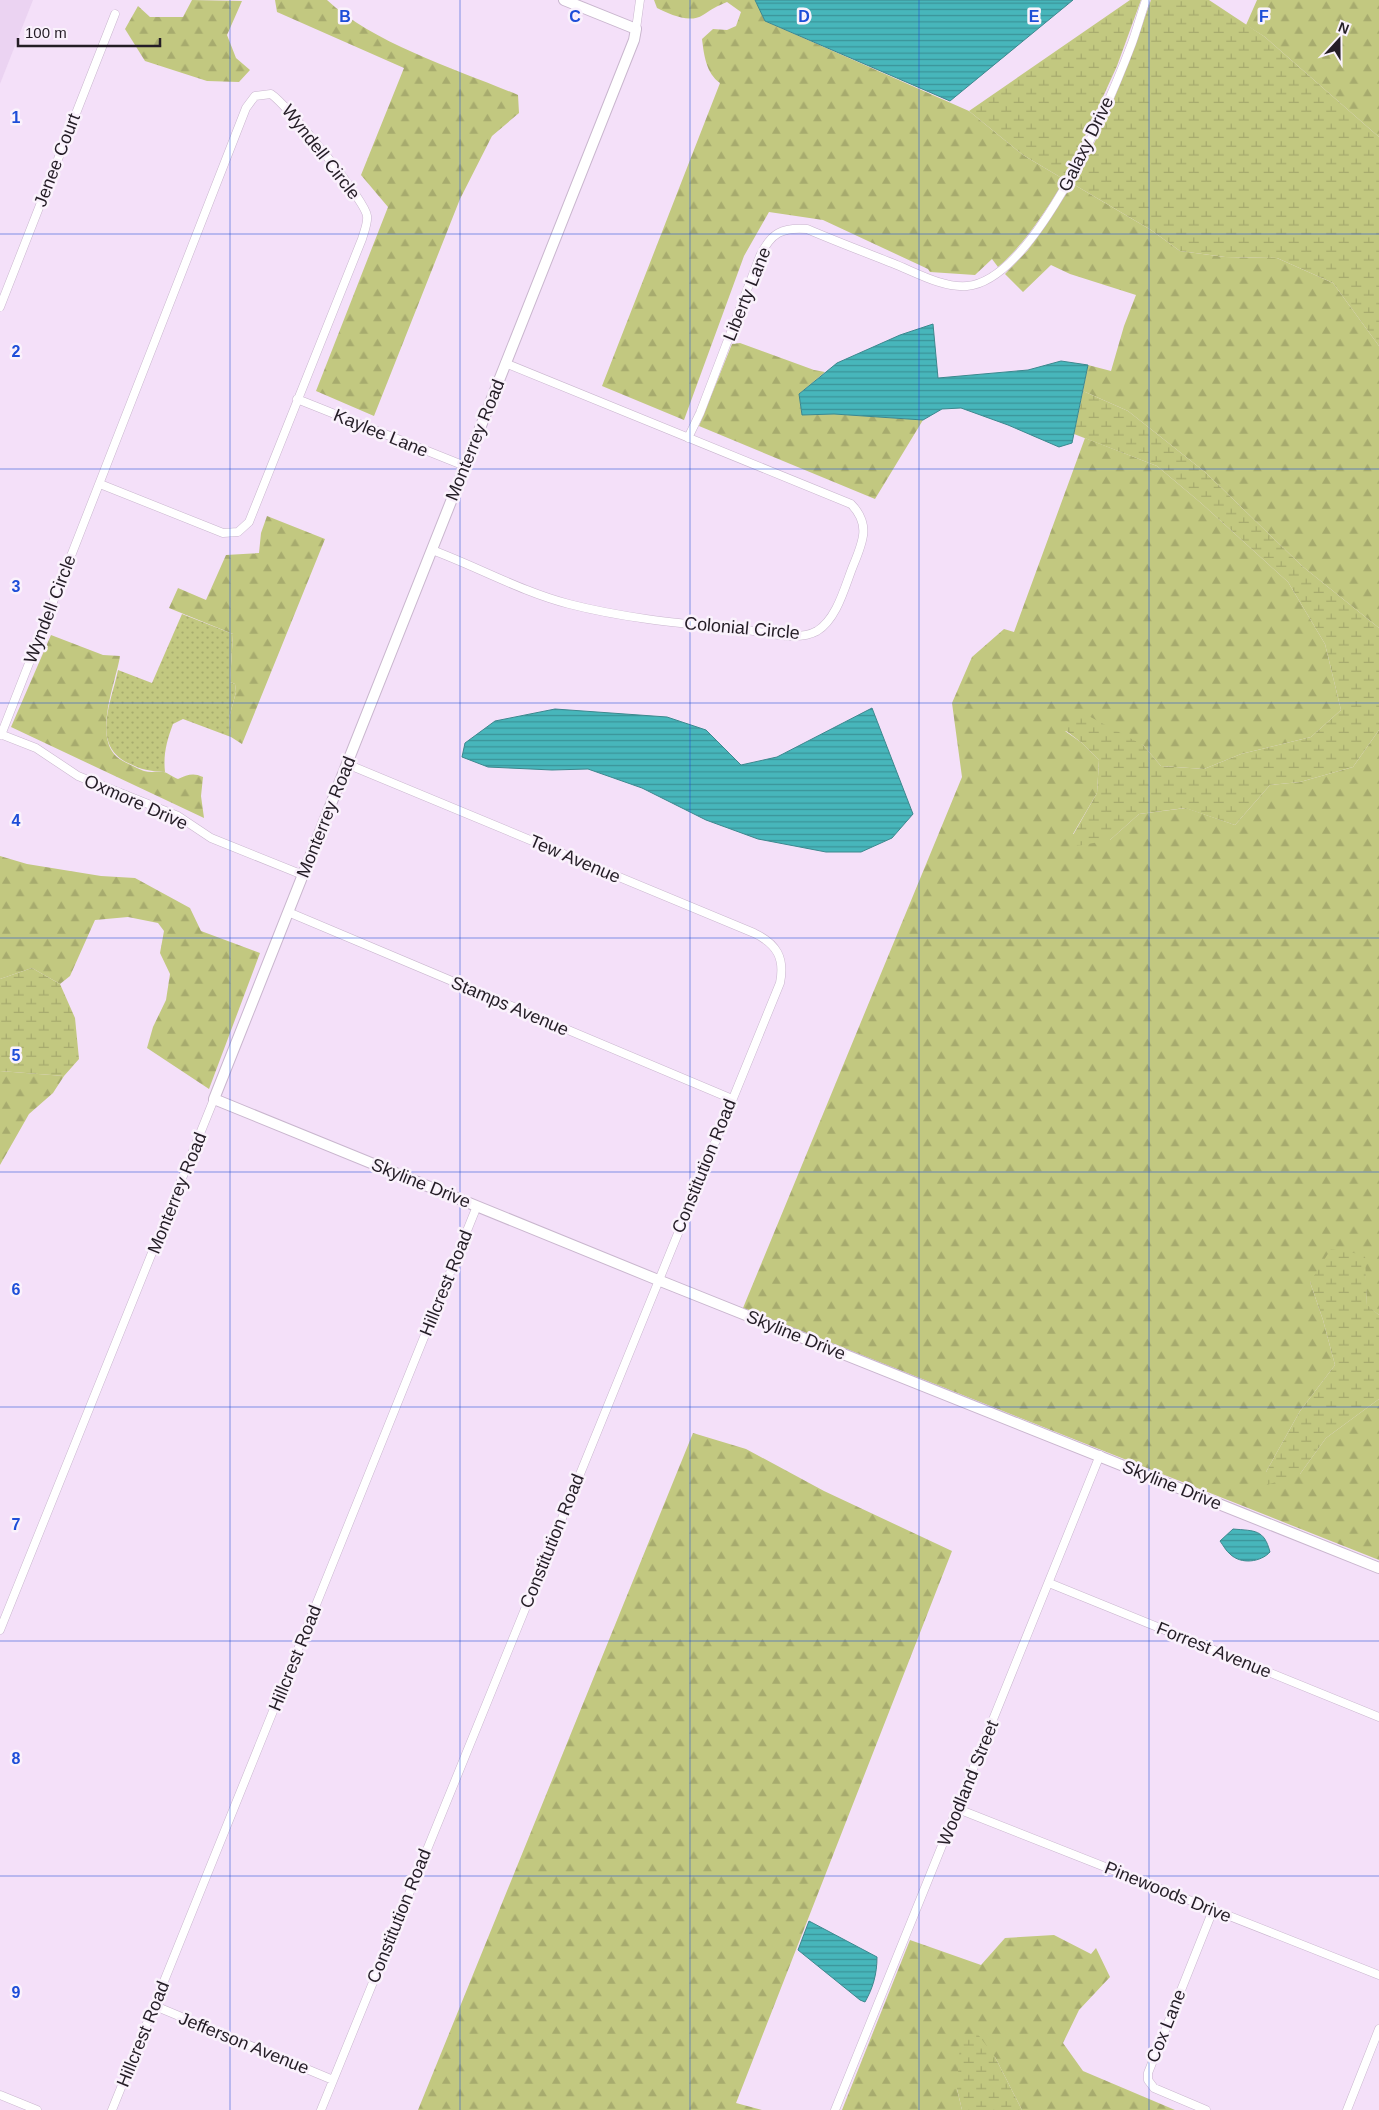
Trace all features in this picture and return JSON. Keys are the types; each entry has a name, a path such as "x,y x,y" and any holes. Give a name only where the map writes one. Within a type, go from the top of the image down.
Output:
{"street":[{"path":"564,0 636,29"},
{"name":"Monterrey Road","path":"0,1630 214,1099 634,40 640,0"},
{"name":"Galaxy Drive","path":"999,272 1025,247 1051,210 1076,169 1125,59 1146,0"},
{"name":"Jenee Court","path":"0,307 115,14"},
{"name":"Wyndell Circle","path":"1,734 246,108 255,96 272,94 287,108 357,196 367,216 362,238 249,522 238,532 223,533 100,484"},
{"name":"Liberty Lane","path":"688,438 700,413 760,256 770,240 779,232 792,228 807,230 955,286 981,283 999,272"},
{"name":"Colonial Circle","path":"432,550 535,593 568,604 598,611 700,626 795,636 812,633 821,628 831,616 863,540 864,524 859,511 842,499 506,363"},
{"name":"Kaylee Lane","path":"297,400 465,466"},
{"name":"Oxmore Drive","path":"1,734 36,748 78,776 178,816 211,838 303,874"},
{"name":"Tew Avenue","path":"347,764 763,938 779,955 782,972"},
{"name":"Stamps Avenue","path":"288,912 732,1099"},
{"name":"Constitution Road","path":"321,2110 780,983 782,972"},
{"name":"Skyline Drive","path":"214,1099 658,1280 1379,1568"},
{"name":"Hillcrest Road","path":"112,2110 477,1206"},
{"name":"Woodland Street","path":"835,2110 1100,1455"},
{"name":"Forrest Avenue","path":"1049,1583 1379,1717"},
{"name":"Pinewoods Drive","path":"958,1809 1379,1975"},
{"name":"Cox Lane","path":"1206,2110 1154,2088 1148,2080 1148,2073 1212,1910"},
{"name":"Jefferson Avenue","path":"155,2006 333,2080"},
{"path":"1347,2110 1379,2029"},
{"path":"0,2095 37,2110"}],"shaded area":[{"path":"0,0 33,0 0,84"},
{"path":"755,0 1073,0 950,101 765,21"},
{"path":"933,324 938,378 1028,370 1061,361 1088,365 1072,443 1059,447 1008,425 961,408 942,409 923,420 834,414 802,415 799,394 837,363 900,335"},
{"path":"872,708 913,814 892,838 861,852 826,852 758,839 706,820 642,788 588,769 552,770 488,767 462,757 465,743 495,721 555,709 667,717 706,730 741,765 777,757"},
{"path":"1233,1529 1258,1533 1265,1539 1270,1552 1262,1558 1251,1561 1240,1560 1235,1557 1227,1551 1220,1541"},
{"path":"809,1921 877,1957 874,1981 865,2002 798,1950"}],"green space":[{"path":"192,0 242,1 227,35 236,58 250,70 239,82 207,81 145,61 125,29 138,6 150,17 183,17"},
{"path":"275,0 327,0 346,16 393,43 444,66 518,95 519,113 492,136 460,199 374,416 316,391 388,207 361,175 404,68 277,12"},
{"path":"654,0 755,0 765,21 969,111 1023,155 1065,180 1034,226 1008,258 998,267 992,259 975,275 930,272 928,269 823,220 769,212 744,256 684,420 602,386 720,83 709,69 702,39 713,29 727,30 736,26 741,12 727,2 698,18 692,19 674,15 657,8"},
{"path":"1130,0 1141,0 1117,66 1065,180 1023,155 969,111"},
{"path":"1151,0 1209,0 1265,37 1379,137 1379,346 1333,283 1277,258 1225,257 1180,251 1151,230 1073,184 1106,117"},
{"path":"1257,0 1379,0 1379,137 1265,37 1246,25"},
{"path":"1073,184 1151,230 1180,251 1225,257 1277,258 1333,283 1379,346 1379,628 1302,566 1205,472 1128,411 1083,391 1088,365 1111,371 1124,326 1136,295 1070,274 1051,265 1023,292 1005,274 1028,250"},
{"path":"740,343 814,370 825,372 799,394 802,415 834,414 923,420 875,499 699,426 732,344"},
{"path":"1083,391 1128,411 1205,472 1302,566 1379,628 1379,730 1353,767 1300,782 1270,785 1235,825 1185,808 1139,814 1110,840 1077,846 1073,835 1097,793 1099,760 1065,730 1083,713 1143,745 1161,766 1204,769 1241,754 1311,737 1341,710 1325,644 1288,582 1157,466 1074,434"},
{"path":"1085,438 1157,466 1288,582 1325,644 1341,710 1311,737 1241,754 1204,769 1161,766 1143,745 1065,731 1082,743 1099,760 1097,793 1073,834 1110,840 1139,814 1186,808 1235,825 1270,785 1300,782 1353,767 1379,730 1379,1315 1367,1306 1364,1255 1310,1282 1335,1365 1300,1411 1266,1472 1300,1474 1326,1438 1379,1399 1379,1560 743,1308 962,777 952,703 972,657 1004,629 1014,632"},
{"path":"267,516 325,539 242,744 231,737 229,718 236,692 235,684 230,682 233,634 169,608 178,588 206,600 226,555 259,553 261,533"},
{"path":"182,614 233,634 230,682 235,684 236,692 229,718 231,737 183,719 173,724 167,741 165,772 146,770 128,763 116,755 110,745 106,721 109,708 118,670 152,683"},
{"path":"51,635 103,655 120,656 106,723 110,748 117,757 144,771 164,772 178,779 193,774 203,777 201,796 204,818 11,727"},
{"path":"0,856 27,864 101,876 135,878 190,908 201,931 260,953 209,1089 147,1048 153,1027 166,1000 170,974 160,953 164,931 158,923 128,917 95,920 70,976 60,984 32,968 0,979"},
{"path":"32,968 60,984 75,1018 79,1059 64,1076 0,1071 0,979"},
{"path":"0,1071 64,1076 53,1093 29,1114 0,1165"},
{"path":"1331,1249 1365,1255 1367,1305 1379,1315 1379,1399 1326,1438 1300,1474 1267,1485 1266,1472 1300,1411 1335,1365 1310,1282"},
{"path":"693,1433 746,1449 824,1491 952,1551 736,2103 762,2110 418,2110"},
{"path":"1054,1935 1091,1954 1096,1948 1110,1977 1079,2010 1063,2043 1083,2071 1175,2110 1022,2110 995,2057 957,2089 962,2110 842,2110 910,1940 981,1965 1005,1938"},
{"path":"977,2033 995,2057 1022,2110 962,2110 957,2089 960,2040"}]}
